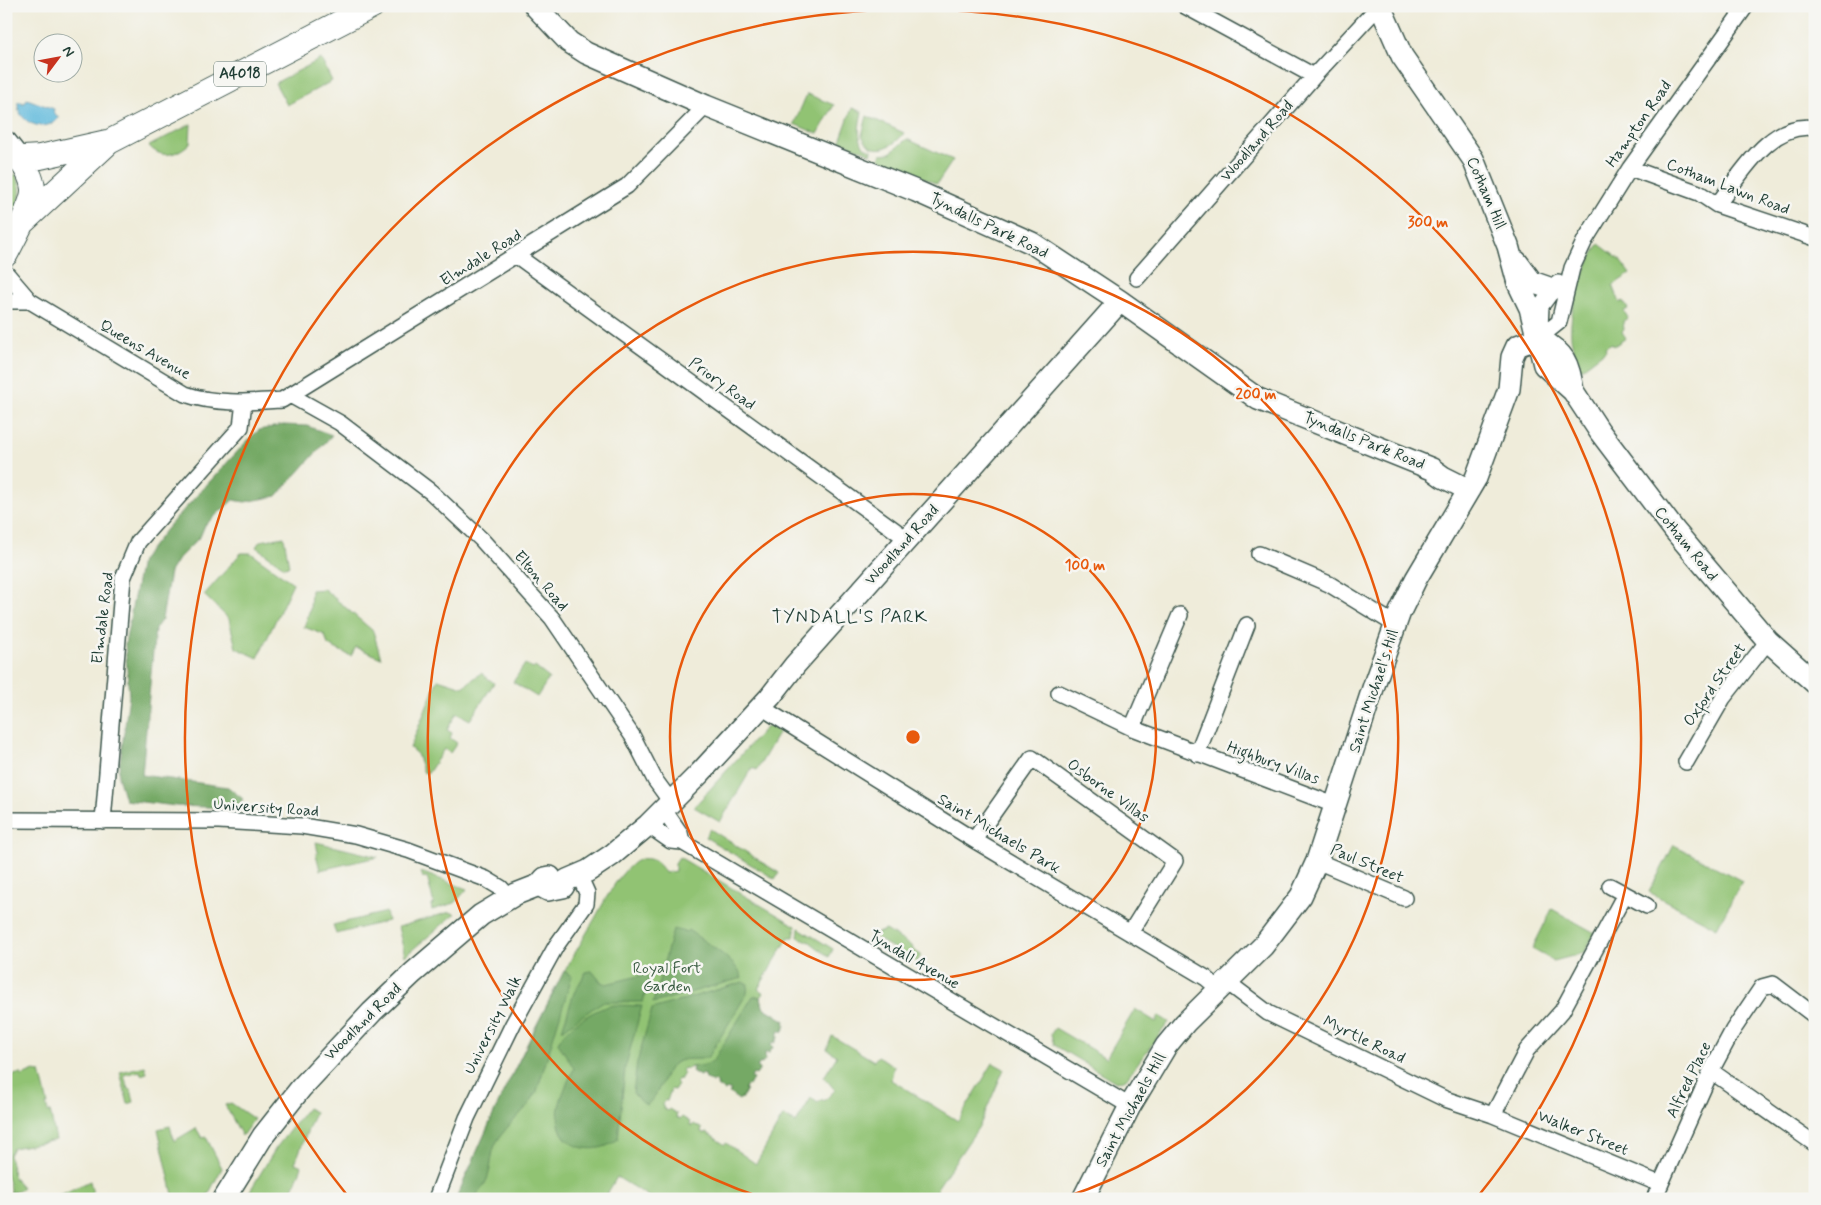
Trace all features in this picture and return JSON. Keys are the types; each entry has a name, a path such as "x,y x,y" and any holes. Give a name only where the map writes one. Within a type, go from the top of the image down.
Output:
{"main road":[{"name":"A4018","path":"10,153 40,157 109,142 372,6"},
{"name":"A4018","path":"23,222 109,142"},
{"name":"A4018","path":"6,254 23,222 34,190 29,173 10,153"}],"street":[{"name":"Tyndalls Park Road","path":"535,6 569,42 586,54 706,106 916,191 1032,243 1120,301 1262,400 1432,469 1446,468 1472,484"},
{"path":"1185,6 1314,76"},
{"name":"Woodland Road","path":"1137,278 1314,76 1380,6"},
{"name":"Cotham Hill","path":"1380,6 1402,56 1473,159 1508,246 1518,283 1530,308 1539,338"},
{"name":"Hampton Road","path":"1539,338 1559,322 1572,268 1585,240 1630,168 1746,6"},
{"name":"Elmdale Road","path":"103,821 123,578 138,542 240,427 248,402 286,397 517,256 627,186 706,106"},
{"path":"1717,205 1765,144 1785,131 1815,128"},
{"name":"Cotham Lawn Road","path":"1630,168 1699,193 1717,205 1815,238"},
{"path":"1508,246 1522,272 1532,282 1552,289"},
{"name":"Priory Road","path":"517,256 907,539"},
{"name":"Hampton Road","path":"1539,338 1541,306 1552,289 1572,268"},
{"path":"6,273 30,301"},
{"path":"6,301 30,301"},
{"name":"Queens Avenue","path":"30,301 185,394 214,400 248,402"},
{"name":"Woodland Road","path":"224,1199 262,1136 301,1088 342,1042 392,992 446,944 481,915 509,897 539,885 548,890 563,887 573,878 612,855 668,806 761,707 795,665 1120,301"},
{"name":"Saint Michael's Hill","path":"1223,986 1283,922 1302,896 1317,862 1376,679 1396,624 1416,579 1472,484 1509,389 1512,357 1517,346 1539,338"},
{"name":"Cotham Road","path":"1539,338 1544,365 1573,391 1600,432 1675,531 1768,641 1815,684"},
{"name":"Elton Road","path":"286,397 340,423 431,492 480,539 552,618 633,737 668,806"},
{"path":"1259,554 1329,584 1396,624"},
{"path":"1132,728 1180,615"},
{"path":"1197,754 1247,625"},
{"name":"Oxford Street","path":"1686,752 1723,698 1768,641"},
{"name":"Highbury Villas","path":"1059,693 1132,728 1336,806"},
{"name":"Saint Michaels Park","path":"761,707 974,840 1206,978 1223,986"},
{"name":"Osborne Villas","path":"974,840 1032,758 1175,861 1130,933"},
{"path":"668,806 682,842"},
{"name":"University Road","path":"6,820 253,822 331,830 385,843 486,879 501,888 509,897"},
{"name":"Tyndall Avenue","path":"648,825 671,841 682,842 1130,1106"},
{"name":"Paul Street","path":"1317,862 1404,898"},
{"name":"University Walk","path":"436,1199 467,1118 504,1042 541,972 586,904 587,893 573,878"},
{"path":"1610,886 1647,906"},
{"path":"1493,1115 1527,1050 1562,1011 1625,894"},
{"name":"Alfred Place","path":"1654,1199 1711,1071 1750,1005 1767,984 1773,984 1815,1016"},
{"name":"Saint Michaels Hill","path":"1083,1199 1130,1106 1166,1046 1185,1023 1223,986"},
{"name":"Myrtle Road","path":"1223,986 1268,1013 1445,1099 1493,1115"},
{"path":"1711,1071 1815,1144"},
{"name":"Walker Street","path":"1493,1115 1660,1184"}],"green space":[{"path":"321,59 332,81 287,105 275,83"},
{"path":"807,94 834,105 818,134 794,124"},
{"path":"852,108 862,112 859,126 860,138 864,147 872,150 871,154 840,141"},
{"path":"867,116 904,133 888,146 876,148 871,146 862,135"},
{"path":"191,124 190,143 175,153 159,153 149,146"},
{"path":"907,139 953,160 937,184 879,159 881,154 890,153"},
{"path":"6,171 16,175 19,182 20,195 6,227"},
{"path":"1599,244 1619,259 1630,274 1613,285 1620,303 1623,301 1628,309 1624,311 1628,318 1623,321 1624,330 1622,332 1626,338 1614,346 1612,343 1605,347 1606,350 1581,369 1572,344 1571,319 1582,278"},
{"path":"283,425 307,426 332,435 277,496 245,502 233,500 205,525 200,537 178,559 170,572 162,619 155,629 142,775 228,787 243,799 236,808 176,806 125,800 118,776 129,696 125,644 141,561 167,528 248,440 259,430"},
{"path":"284,537 289,566 284,567 256,547 260,541"},
{"path":"241,553 251,553 293,583 258,658 236,648 229,619 204,595"},
{"path":"324,589 373,631 381,658 356,647 351,656 328,645 325,635 304,627 310,609 311,590"},
{"path":"525,664 533,669 535,667 549,678 537,697 513,682"},
{"path":"481,673 494,683 470,720 457,713 447,730 452,733 450,738 457,743 450,753 444,749 429,772 424,773 417,754 410,748 438,679 463,687"},
{"path":"771,726 779,732 757,770 752,768 720,822 694,807 765,728"},
{"path":"710,829 779,873 775,879 705,837"},
{"path":"316,842 378,857 320,870 316,854 318,853"},
{"path":"1674,845 1742,881 1717,928 1649,892"},
{"name":"Royal Fort Garden","path":"679,857 796,926 794,937 789,937 758,989 764,993 761,997 763,1007 785,1021 786,1025 782,1032 780,1030 777,1034 779,1036 775,1043 773,1042 771,1045 773,1047 769,1053 766,1052 762,1064 760,1063 757,1067 760,1069 756,1075 753,1074 751,1078 753,1079 745,1088 747,1090 741,1099 729,1093 731,1091 727,1089 725,1091 717,1086 718,1084 714,1081 713,1083 705,1078 706,1076 702,1074 700,1076 692,1071 693,1069 690,1066 688,1069 684,1068 682,1071 684,1073 680,1080 678,1078 676,1082 678,1084 674,1090 671,1089 667,1101 665,1100 662,1104 664,1109 667,1111 669,1109 677,1114 676,1117 680,1119 682,1117 690,1122 689,1124 692,1126 694,1124 702,1129 701,1132 705,1134 706,1132 725,1145 726,1143 756,1164 783,1116 796,1123 811,1098 818,1103 822,1099 824,1101 835,1090 824,1077 837,1056 827,1049 832,1036 874,1061 878,1056 894,1066 891,1080 958,1121 993,1063 1004,1069 980,1125 937,1188 937,1191 941,1194 940,1199 653,1199 617,1177 604,1199 456,1199 503,1095 553,993 614,885 626,870 637,861 651,859 665,873 675,871 675,863"},
{"path":"421,872 467,889 455,903 432,910 431,905 434,904 427,877 423,878"},
{"path":"1552,909 1595,933 1584,953 1554,961 1532,949"},
{"path":"386,912 388,921 336,934 333,925"},
{"path":"450,912 455,914 405,956 398,927"},
{"path":"799,928 833,949 829,957 810,942 798,937"},
{"path":"673,929 686,932 688,930 710,945 734,964 742,978 653,1003"},
{"path":"886,930 913,947 912,949 921,955 917,962 871,935"},
{"path":"564,971 572,976 537,1091 533,1099 496,1143 488,1177 481,1190 473,1199 456,1199 501,1097"},
{"path":"592,971 601,982 606,984 647,974 649,980 643,1002 602,1002 562,1030 574,993 586,972"},
{"path":"743,982 748,984 747,993 709,1056 701,1059 678,1061 670,1068 651,1101 647,1105 643,1103 633,1093 637,1063 652,1009"},
{"path":"753,996 761,997 763,1007 785,1021 786,1025 782,1032 779,1030 775,1043 773,1042 771,1045 773,1047 769,1053 766,1052 764,1056 766,1058 757,1067 760,1069 756,1075 753,1074 751,1078 753,1079 749,1086 747,1085 744,1089 747,1090 739,1100 729,1093 731,1091 727,1089 725,1091 717,1086 718,1084 714,1081 713,1083 702,1074 700,1076 692,1071 691,1067 706,1065 714,1060"},
{"path":"615,1005 642,1006 625,1068 618,1139 602,1147 584,1148 568,1140 562,1133 559,1124 560,1102 574,1068 558,1043 567,1031 582,1019 600,1009"},
{"path":"1135,1009 1156,1022 1159,1016 1169,1022 1126,1079 1116,1082 1054,1045 1051,1034 1055,1028 1106,1058"},
{"path":"145,1066 147,1073 141,1075 140,1071 124,1075 128,1089 131,1089 134,1102 128,1104 120,1072"},
{"path":"34,1071 40,1072 56,1140 13,1148 9,1155 14,1178 23,1188 11,1193 6,1172 7,1077 21,1073 22,1076"},
{"path":"231,1103 254,1119 242,1136 225,1105"},
{"path":"307,1108 315,1112 295,1163 302,1166 289,1199 245,1199 276,1148"},
{"path":"170,1126 174,1141 196,1128 202,1138 206,1137 222,1168 206,1199 174,1199 158,1129"},
{"path":"90,1181 94,1199 51,1199"}],"water":[{"path":"27,99 54,109 53,113 59,117 54,122 40,126 27,121 22,116 18,102 22,102 23,105"}],"district":[{"name":"TYNDALL'S PARK","path":"850,617"}]}
